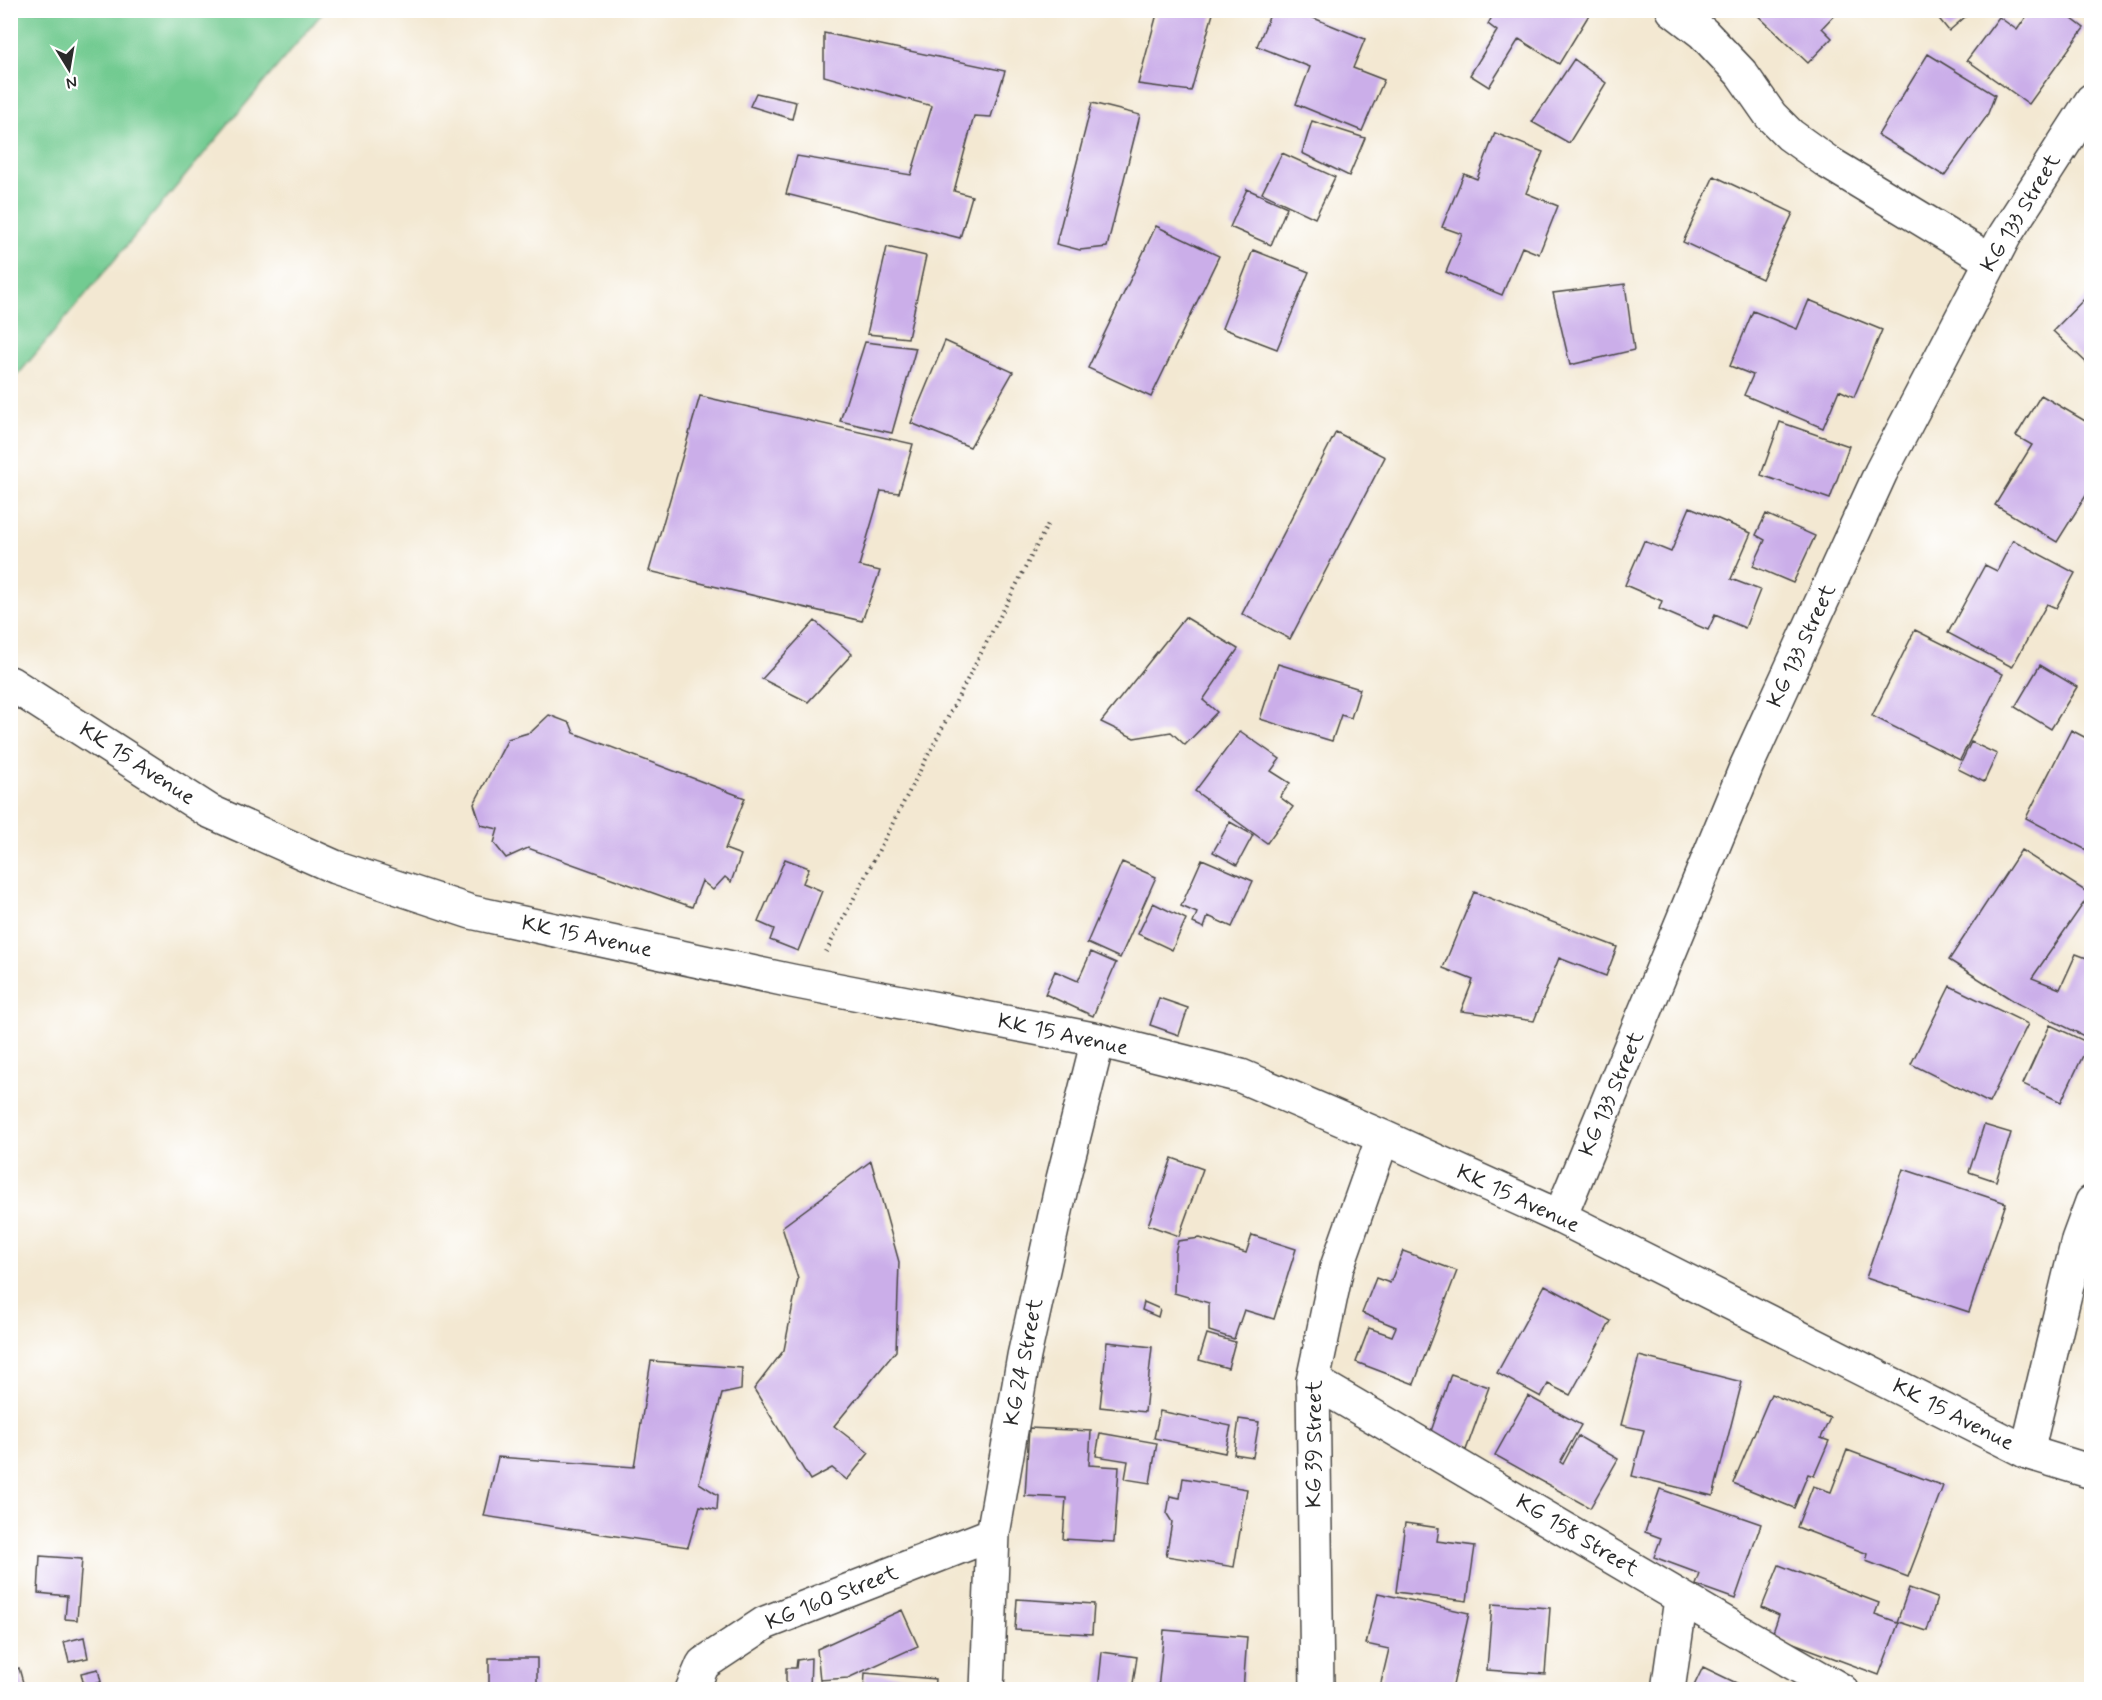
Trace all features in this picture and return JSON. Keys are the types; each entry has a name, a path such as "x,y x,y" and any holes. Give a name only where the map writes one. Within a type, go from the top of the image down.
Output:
{"street":[{"path":"1673,10 1703,33 1741,73 1772,116 1790,135 1829,163 1991,261"},
{"name":"KG 133 Street","path":"1560,1217 1748,765 1881,472 2005,235 2091,100"},
{"name":"KK 15 Avenue","path":"10,683 209,810 335,867 471,912 809,985 1098,1040 1241,1076 1560,1217 2027,1452 2091,1472"},
{"name":"KG 24 Street","path":"987,1689 993,1534 1024,1356 1063,1179 1098,1040"},
{"name":"KG 39 Street","path":"1317,1689 1312,1381 1337,1267 1383,1137"},
{"path":"2027,1452 2075,1251 2091,1202"},
{"name":"KG 158 Street","path":"1312,1381 1576,1534 1682,1599 1841,1689"},
{"name":"KG 160 Street","path":"692,1689 703,1664 765,1623 993,1534"},
{"path":"1668,1689 1682,1599"}],"path":[{"path":"809,985 1049,522"}],"green space":[{"path":"10,11 324,11 11,383"}],"building":[{"path":"1158,10 1214,10 1191,91 1138,84"},
{"path":"1272,10 1294,10 1365,39 1353,68 1384,80 1362,131 1296,104 1310,67 1257,46"},
{"path":"1496,10 1592,10 1559,64 1519,39 1489,87 1470,75 1497,31 1488,24"},
{"path":"1752,10 1839,10 1822,28 1832,38 1808,63"},
{"path":"1932,10 1973,10 1949,31"},
{"path":"2031,10 2060,10 2084,28 2029,104 1967,60 1999,17 2017,30"},
{"path":"824,33 1005,71 991,117 974,116 954,191 972,196 960,238 786,194 797,156 911,175 932,106 824,76"},
{"path":"1928,54 1995,95 1987,116 1944,176 1878,135"},
{"path":"1574,59 1606,83 1569,143 1532,122"},
{"path":"756,93 796,102 792,119 750,106"},
{"path":"1092,103 1140,115 1107,247 1080,250 1056,244"},
{"path":"1312,121 1365,138 1349,176 1302,153"},
{"path":"1495,133 1543,152 1526,193 1558,206 1539,254 1522,247 1502,295 1446,272 1462,234 1442,227 1464,174 1477,179"},
{"path":"1282,153 1335,177 1315,218 1262,193"},
{"path":"1714,176 1793,213 1762,279 1683,242"},
{"path":"1247,189 1287,207 1271,245 1230,227"},
{"path":"1156,226 1219,256 1151,397 1088,368"},
{"path":"887,247 926,256 908,338 867,334"},
{"path":"1253,250 1309,272 1277,349 1222,328"},
{"path":"1625,284 1634,350 1570,365 1553,293"},
{"path":"2092,291 2092,368 2053,331"},
{"path":"1809,300 1882,330 1854,397 1839,390 1823,428 1744,395 1753,375 1730,366 1753,311 1797,329"},
{"path":"945,341 1013,372 970,447 911,423"},
{"path":"865,342 916,348 892,433 840,421"},
{"path":"2041,395 2092,425 2092,486 2057,542 1995,505 2032,445 2016,436"},
{"path":"700,396 913,444 899,493 881,491 859,566 880,571 862,621 649,571"},
{"path":"1780,422 1849,446 1830,499 1761,475"},
{"path":"1336,432 1385,457 1290,639 1242,614"},
{"path":"1690,507 1751,533 1731,579 1760,590 1745,628 1715,615 1708,630 1659,609 1662,601 1625,585 1644,541 1671,552"},
{"path":"1766,514 1815,536 1793,583 1753,566 1765,540 1756,535"},
{"path":"2013,540 2075,573 2056,608 2047,604 2012,667 1948,633 1985,565 1997,571"},
{"path":"1185,617 1238,649 1203,700 1217,712 1185,745 1171,732 1134,738 1101,722"},
{"path":"815,621 852,654 808,702 762,679"},
{"path":"1915,630 2003,674 1960,760 1872,716"},
{"path":"1278,664 1360,689 1351,718 1341,715 1332,741 1260,719"},
{"path":"2040,665 2077,687 2051,729 2015,707"},
{"path":"549,715 570,723 574,733 745,798 725,849 741,855 731,882 725,877 713,890 702,881 692,907 528,848 506,858 494,843 498,829 481,825 474,804 508,739 531,732"},
{"path":"2071,730 2092,741 2092,853 2026,818"},
{"path":"1240,731 1280,759 1271,771 1290,783 1280,797 1293,807 1267,843 1195,791"},
{"path":"1971,742 1997,754 1984,782 1958,769"},
{"path":"1230,822 1253,835 1237,865 1213,852"},
{"path":"2021,850 2090,894 2032,978 2060,989 2076,954 2092,960 2092,1021 2086,1037 2017,1003 1949,960"},
{"path":"785,859 809,868 803,883 822,891 798,951 770,940 774,929 758,922"},
{"path":"1202,859 1253,881 1232,927 1208,916 1204,928 1193,923 1197,913 1181,906"},
{"path":"1122,862 1156,877 1120,958 1087,943"},
{"path":"1474,892 1617,947 1606,976 1559,958 1534,1021 1461,1011 1473,980 1443,968"},
{"path":"1153,903 1186,919 1172,950 1138,934"},
{"path":"1091,952 1116,963 1093,1016 1045,994 1055,971 1078,981"},
{"path":"1950,986 2028,1024 1989,1103 1911,1064"},
{"path":"1159,998 1188,1008 1179,1035 1150,1025"},
{"path":"2050,1025 2089,1043 2061,1102 2023,1084"},
{"path":"1984,1125 2011,1133 1996,1181 1969,1172"},
{"path":"1172,1158 1203,1169 1179,1236 1148,1225"},
{"path":"871,1161 899,1262 896,1351 834,1426 869,1453 847,1480 832,1468 810,1480 754,1389 784,1350 798,1279 782,1227"},
{"path":"1903,1169 2006,1203 1969,1312 1866,1278"},
{"path":"1252,1235 1296,1249 1274,1319 1244,1310 1234,1339 1209,1331 1209,1303 1174,1293 1175,1252 1178,1241 1200,1238 1246,1253"},
{"path":"1403,1251 1457,1271 1414,1384 1356,1362 1369,1328 1392,1336 1396,1327 1362,1313 1376,1278 1390,1283"},
{"path":"1545,1285 1611,1321 1570,1395 1548,1384 1541,1397 1497,1373"},
{"path":"1144,1302 1160,1309 1158,1317 1142,1310"},
{"path":"1207,1334 1235,1342 1228,1368 1199,1360"},
{"path":"1107,1342 1152,1347 1145,1412 1100,1407"},
{"path":"1639,1356 1742,1382 1713,1496 1632,1476 1644,1430 1621,1425"},
{"path":"651,1361 742,1368 741,1390 722,1394 699,1483 718,1495 717,1510 700,1506 688,1547 484,1516 498,1457 634,1467"},
{"path":"1451,1374 1489,1387 1466,1450 1429,1437"},
{"path":"1771,1394 1830,1418 1821,1438 1829,1441 1814,1476 1808,1474 1794,1508 1733,1483"},
{"path":"1528,1396 1581,1425 1560,1462 1563,1464 1578,1436 1618,1459 1590,1508 1495,1455"},
{"path":"1160,1411 1231,1426 1225,1453 1154,1438"},
{"path":"1239,1419 1259,1422 1253,1457 1234,1454"},
{"path":"1029,1428 1091,1431 1089,1465 1119,1467 1114,1542 1063,1539 1066,1498 1025,1496"},
{"path":"1100,1433 1157,1443 1150,1483 1125,1479 1128,1461 1096,1456"},
{"path":"1847,1450 1943,1486 1908,1577 1866,1561 1868,1554 1797,1527 1813,1486 1831,1492"},
{"path":"1183,1478 1247,1489 1234,1567 1166,1556 1172,1522 1167,1514 1170,1496 1180,1498"},
{"path":"1660,1489 1761,1524 1735,1599 1696,1585 1700,1574 1654,1557 1661,1538 1645,1532"},
{"path":"1405,1523 1439,1528 1437,1541 1475,1546 1467,1601 1396,1592"},
{"path":"40,1556 82,1559 77,1620 65,1619 67,1596 38,1593"},
{"path":"1779,1565 1879,1603 1875,1614 1897,1622 1909,1588 1937,1598 1927,1631 1899,1622 1879,1675 1772,1635 1779,1615 1762,1607"},
{"path":"1378,1593 1469,1613 1452,1690 1393,1690 1380,1687 1389,1649 1366,1644"},
{"path":"1017,1599 1094,1604 1092,1634 1015,1630"},
{"path":"1492,1604 1550,1608 1545,1674 1487,1670"},
{"path":"902,1610 918,1646 848,1678 820,1680 817,1649"},
{"path":"1164,1630 1247,1637 1243,1690 1158,1690"},
{"path":"84,1637 88,1658 69,1662 64,1642"},
{"path":"1102,1652 1137,1657 1132,1690 1098,1690"},
{"path":"489,1658 537,1658 537,1690 489,1690"},
{"path":"811,1658 810,1690 786,1690 786,1668 796,1668 797,1660"},
{"path":"1703,1667 1751,1690 1692,1690"},
{"path":"19,1668 25,1690 10,1690 10,1671"},
{"path":"98,1669 101,1682 84,1686 81,1673"},
{"path":"865,1673 935,1679 934,1690 864,1690"}]}
